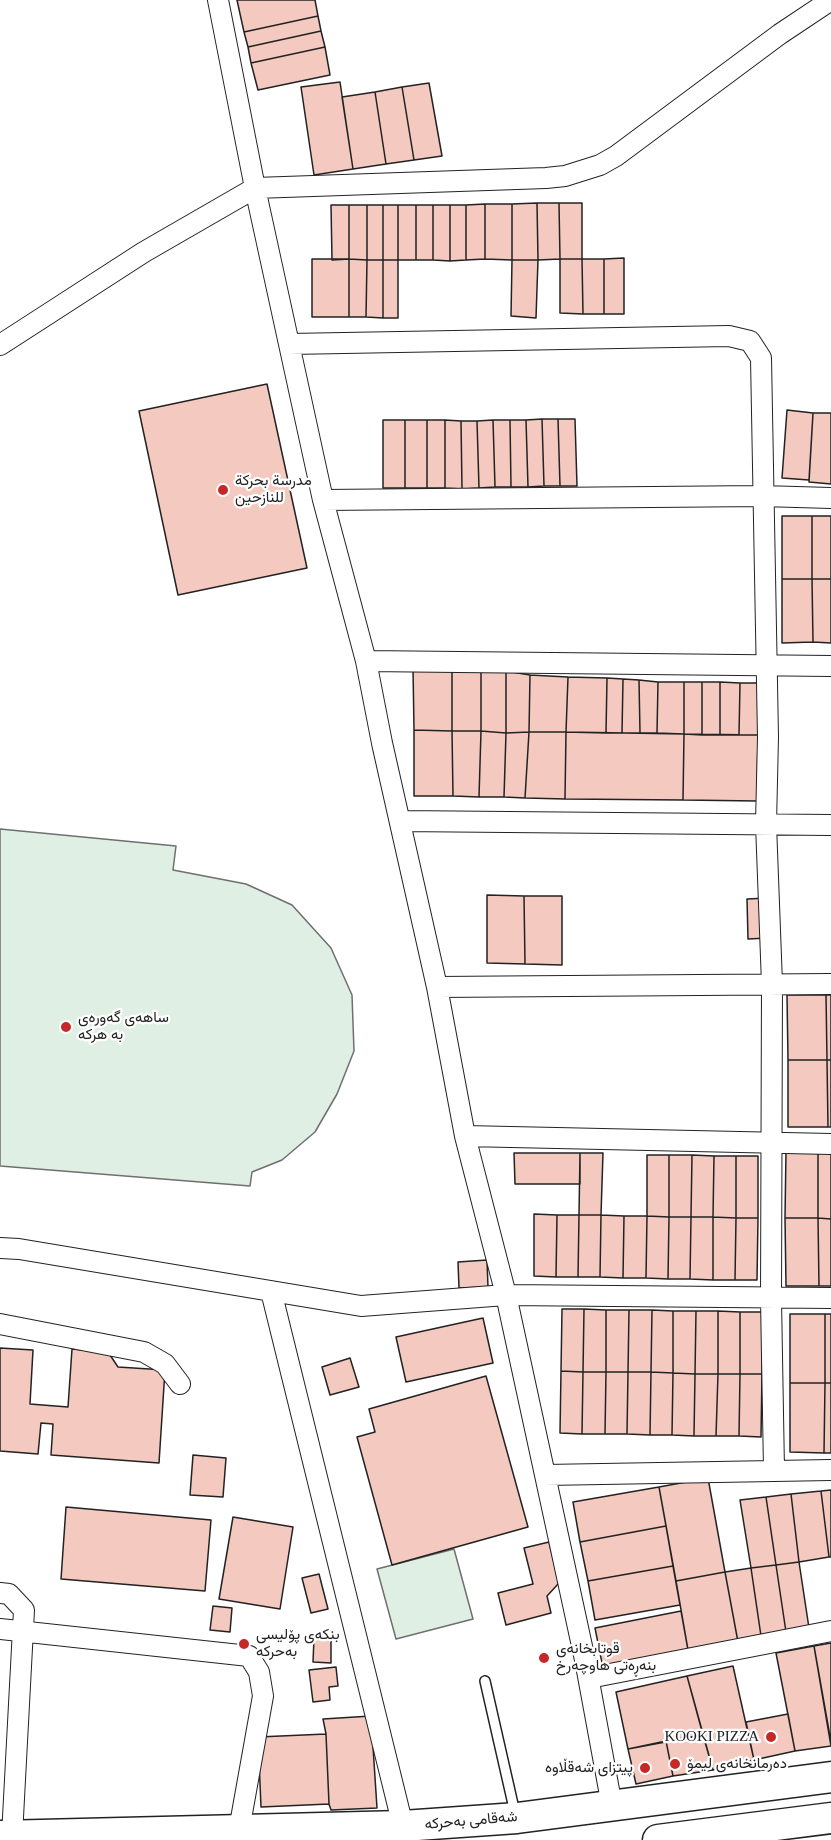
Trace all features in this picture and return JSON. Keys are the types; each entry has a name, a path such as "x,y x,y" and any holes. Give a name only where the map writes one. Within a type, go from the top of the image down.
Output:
{"main road":[{"name":"شەقامی بەحرکە","path":"6,1836 158,1836 239,1830 403,1826 517,1818 831,1777"},
{"path":"658,1840 831,1818"}],"street":[{"path":"218,0 255,188 323,500 366,661 382,743 437,987 465,1136 506,1295 589,1678 612,1806"},
{"path":"0,345 144,252 255,188 546,178 583,172 600,165 616,156 764,46 831,0"},
{"path":"290,344 729,336 750,341 761,358 768,737 766,824 772,984 771,1299 774,1470"},
{"path":"323,500 762,496 831,498"},
{"path":"366,661 831,666"},
{"path":"400,821 831,825"},
{"path":"437,987 831,984"},
{"path":"465,1136 831,1144"},
{"path":"0,1248 19,1249 361,1306 506,1295 831,1298"},
{"path":"271,1291 403,1826"},
{"path":"0,1324 144,1352 165,1364 180,1384"},
{"path":"545,1475 831,1470"},
{"path":"0,1593 9,1594 24,1610 6,1836"},
{"path":"0,1629 249,1656 259,1672 263,1696 239,1830"},
{"path":"589,1678 831,1631"}],"lane":[{"path":"485,1681 517,1818"}],"green space":[{"path":"0,829 176,846 173,870 246,884 292,905 331,948 352,995 354,1051 337,1094 315,1132 282,1160 252,1172 250,1186 0,1166"},
{"path":"454,1549 473,1619 396,1639 377,1569"}],"building":[{"path":"237,0 315,0 318,16 244,32"},
{"path":"318,16 321,31 248,47 244,32"},
{"path":"321,31 325,47 251,63 248,47"},
{"path":"325,47 330,75 258,90 251,63"},
{"path":"340,82 353,169 314,175 301,87"},
{"path":"429,83 442,156 414,160 402,87"},
{"path":"402,87 414,160 386,164 375,92"},
{"path":"375,92 386,164 353,169 342,97"},
{"path":"537,203 538,260 512,260 512,204"},
{"path":"537,203 559,203 560,259 538,260"},
{"path":"559,203 582,203 582,259 560,259"},
{"path":"485,204 512,204 512,260 485,259"},
{"path":"485,204 485,259 466,260 466,205"},
{"path":"331,205 349,205 349,259 332,260"},
{"path":"349,205 367,205 367,260 349,259"},
{"path":"367,205 383,205 383,260 367,260"},
{"path":"383,205 398,205 398,260 383,260"},
{"path":"398,205 416,205 416,260 398,260"},
{"path":"416,205 433,205 433,260 416,260"},
{"path":"433,205 450,205 450,261 433,260"},
{"path":"450,205 466,205 466,260 450,261"},
{"path":"624,258 624,314 604,314 604,259"},
{"path":"312,259 349,259 349,317 312,317"},
{"path":"349,259 367,260 366,317 349,317"},
{"path":"560,259 582,259 583,314 560,313"},
{"path":"582,259 604,259 604,314 583,314"},
{"path":"367,260 383,260 383,318 366,317"},
{"path":"383,260 398,260 398,318 383,318"},
{"path":"512,260 538,260 536,318 511,316"},
{"name":"مدرسة بحركة للنازحين","path":"267,384 307,568 178,595 139,411"},
{"path":"787,410 813,413 809,480 782,478"},
{"path":"813,413 831,413 831,484 809,482"},
{"path":"542,419 558,419 560,486 544,486"},
{"path":"542,419 544,486 528,487 526,420"},
{"path":"558,419 575,419 577,486 560,486"},
{"path":"383,420 405,420 405,488 383,488"},
{"path":"405,420 427,420 427,488 405,488"},
{"path":"427,420 445,420 445,488 427,488"},
{"path":"445,420 461,421 462,489 445,488"},
{"path":"493,420 495,487 479,488 477,421"},
{"path":"493,420 510,420 511,487 495,487"},
{"path":"510,420 526,420 528,487 511,487"},
{"path":"461,421 477,421 479,488 462,489"},
{"path":"782,516 812,516 812,579 782,579"},
{"path":"812,516 831,516 831,579 812,579"},
{"path":"782,579 812,579 813,642 782,643"},
{"path":"812,579 831,579 831,643 813,642"},
{"path":"413,669 452,669 452,731 414,730"},
{"path":"452,669 481,669 481,731 452,731"},
{"path":"481,669 506,671 506,733 481,731"},
{"path":"506,671 530,675 529,732 506,733"},
{"path":"530,675 568,677 566,732 529,732"},
{"path":"568,677 607,678 606,733 566,732"},
{"path":"607,678 623,679 622,733 606,733"},
{"path":"623,679 639,680 640,733 622,733"},
{"path":"639,680 658,682 657,733 640,733"},
{"path":"658,682 684,682 684,734 657,733"},
{"path":"684,682 702,682 702,735 684,734"},
{"path":"702,682 720,682 720,735 702,735"},
{"path":"720,682 740,683 739,735 720,735"},
{"path":"740,683 759,683 758,735 739,735"},
{"path":"414,730 452,731 453,796 414,796"},
{"path":"452,731 481,731 479,797 453,796"},
{"path":"481,731 506,733 504,797 479,797"},
{"path":"529,732 525,798 504,797 506,733"},
{"path":"529,732 566,732 565,799 525,798"},
{"path":"566,732 684,734 683,800 565,799"},
{"path":"684,734 758,735 757,801 683,800"},
{"path":"487,895 524,896 525,964 487,963"},
{"path":"524,896 562,896 562,965 525,964"},
{"path":"767,898 768,938 748,939 747,899"},
{"path":"787,995 826,995 827,1060 788,1060"},
{"path":"826,995 831,995 831,1060 827,1060"},
{"path":"788,1060 827,1060 828,1127 788,1127"},
{"path":"827,1060 831,1060 831,1127 828,1127"},
{"path":"786,1151 818,1152 818,1218 785,1218"},
{"path":"818,1152 831,1152 831,1219 818,1218"},
{"path":"514,1153 580,1153 580,1184 515,1184"},
{"path":"580,1153 603,1153 601,1215 579,1215"},
{"path":"647,1155 669,1155 669,1217 647,1216"},
{"path":"669,1155 692,1155 691,1217 669,1217"},
{"path":"692,1155 714,1156 713,1217 691,1217"},
{"path":"714,1156 736,1156 736,1218 713,1217"},
{"path":"736,1156 758,1156 758,1218 736,1218"},
{"path":"534,1214 557,1215 556,1277 534,1276"},
{"path":"557,1215 579,1215 578,1277 556,1277"},
{"path":"579,1215 601,1215 600,1277 578,1277"},
{"path":"601,1215 624,1216 623,1278 600,1277"},
{"path":"624,1216 647,1216 646,1278 623,1278"},
{"path":"647,1216 669,1217 668,1279 646,1278"},
{"path":"669,1217 691,1217 690,1279 668,1279"},
{"path":"691,1217 713,1217 713,1280 690,1279"},
{"path":"713,1217 736,1218 735,1280 713,1280"},
{"path":"736,1218 758,1218 757,1280 735,1280"},
{"path":"785,1218 818,1218 819,1286 786,1286"},
{"path":"818,1218 831,1219 831,1286 819,1286"},
{"path":"487,1260 488,1287 459,1288 458,1262"},
{"path":"562,1309 584,1309 583,1372 561,1371"},
{"path":"584,1309 606,1310 606,1372 583,1372"},
{"path":"606,1310 629,1310 628,1372 606,1372"},
{"path":"629,1310 652,1310 651,1372 628,1372"},
{"path":"652,1310 673,1311 673,1373 651,1372"},
{"path":"673,1311 696,1311 695,1374 673,1373"},
{"path":"696,1311 718,1311 718,1374 695,1374"},
{"path":"718,1311 740,1312 740,1374 718,1374"},
{"path":"740,1312 763,1312 762,1374 740,1374"},
{"path":"790,1314 825,1314 825,1383 790,1383"},
{"path":"825,1314 831,1314 831,1383 825,1383"},
{"path":"483,1318 493,1363 406,1382 396,1337"},
{"path":"0,1348 33,1350 30,1404 68,1407 72,1349 108,1352 118,1367 165,1370 159,1463 51,1455 53,1424 41,1423 38,1454 0,1451"},
{"path":"350,1358 359,1387 330,1395 322,1367"},
{"path":"561,1371 583,1372 582,1434 560,1433"},
{"path":"583,1372 606,1372 605,1434 582,1434"},
{"path":"606,1372 628,1372 627,1434 605,1434"},
{"path":"628,1372 651,1372 650,1435 627,1434"},
{"path":"651,1372 673,1373 672,1435 650,1435"},
{"path":"673,1373 695,1374 694,1436 672,1435"},
{"path":"695,1374 718,1374 716,1436 694,1436"},
{"path":"718,1374 740,1374 739,1436 716,1436"},
{"path":"740,1374 762,1374 761,1437 739,1436"},
{"path":"486,1376 528,1527 392,1565 357,1437 375,1432 369,1409"},
{"path":"790,1383 825,1383 824,1453 790,1452"},
{"path":"825,1383 831,1383 831,1453 824,1453"},
{"path":"193,1455 226,1458 223,1497 190,1495"},
{"path":"708,1478 725,1572 676,1581 659,1487"},
{"path":"659,1487 666,1526 580,1542 573,1502"},
{"path":"831,1490 831,1557 829,1557 821,1491"},
{"path":"821,1491 829,1557 799,1562 791,1494"},
{"path":"791,1494 799,1562 776,1565 766,1497"},
{"path":"766,1497 776,1565 751,1568 740,1500"},
{"path":"66,1507 211,1520 205,1591 61,1579"},
{"path":"233,1517 293,1527 280,1609 219,1599"},
{"path":"666,1526 673,1566 588,1581 580,1542"},
{"path":"549,1542 559,1583 547,1596 551,1613 506,1625 498,1593 533,1584 524,1548"},
{"path":"799,1562 809,1628 786,1632 776,1565"},
{"path":"776,1565 786,1632 761,1636 751,1568"},
{"path":"673,1566 680,1605 595,1620 588,1581"},
{"path":"751,1568 761,1636 738,1642 725,1572"},
{"path":"725,1572 738,1642 688,1650 676,1581"},
{"path":"319,1574 328,1609 311,1613 302,1578"},
{"path":"213,1606 232,1608 230,1632 210,1630"},
{"path":"681,1611 688,1650 603,1668 595,1628"},
{"path":"314,1638 331,1639 331,1663 313,1662"},
{"path":"831,1643 831,1742 814,1646"},
{"path":"814,1646 831,1746 795,1751 776,1653"},
{"path":"733,1666 754,1760 713,1770 687,1676"},
{"path":"336,1667 338,1686 329,1687 330,1700 313,1702 309,1670"},
{"path":"687,1676 703,1735 628,1749 616,1692"},
{"name":"KOOKI PIZZA","path":"788,1714 795,1751 754,1760 746,1722"},
{"path":"371,1716 377,1808 331,1810 323,1719"},
{"path":"326,1734 329,1804 261,1807 258,1737"},
{"path":"703,1735 713,1770 673,1776 666,1741"},
{"path":"666,1741 673,1776 636,1784 628,1749"}],"place":[{"name":"مدرسة بحركة للنازحين","path":"223,490"},
{"name":"ساهه‌ی گه‌وره‌ی به هركه‌","path":"66,1027"},
{"name":"بنکەی پۆلیسی بەحرکە","path":"244,1644"},
{"name":"قوتابخانەی بنەڕەتی هاوچەرخ","path":"544,1658"},
{"name":"KOOKI PIZZA","path":"771,1737"},
{"name":"دەرمانخانەی لیمۆ","path":"675,1764"},
{"name":"پیتزای شەقڵاوە","path":"645,1768"}]}
